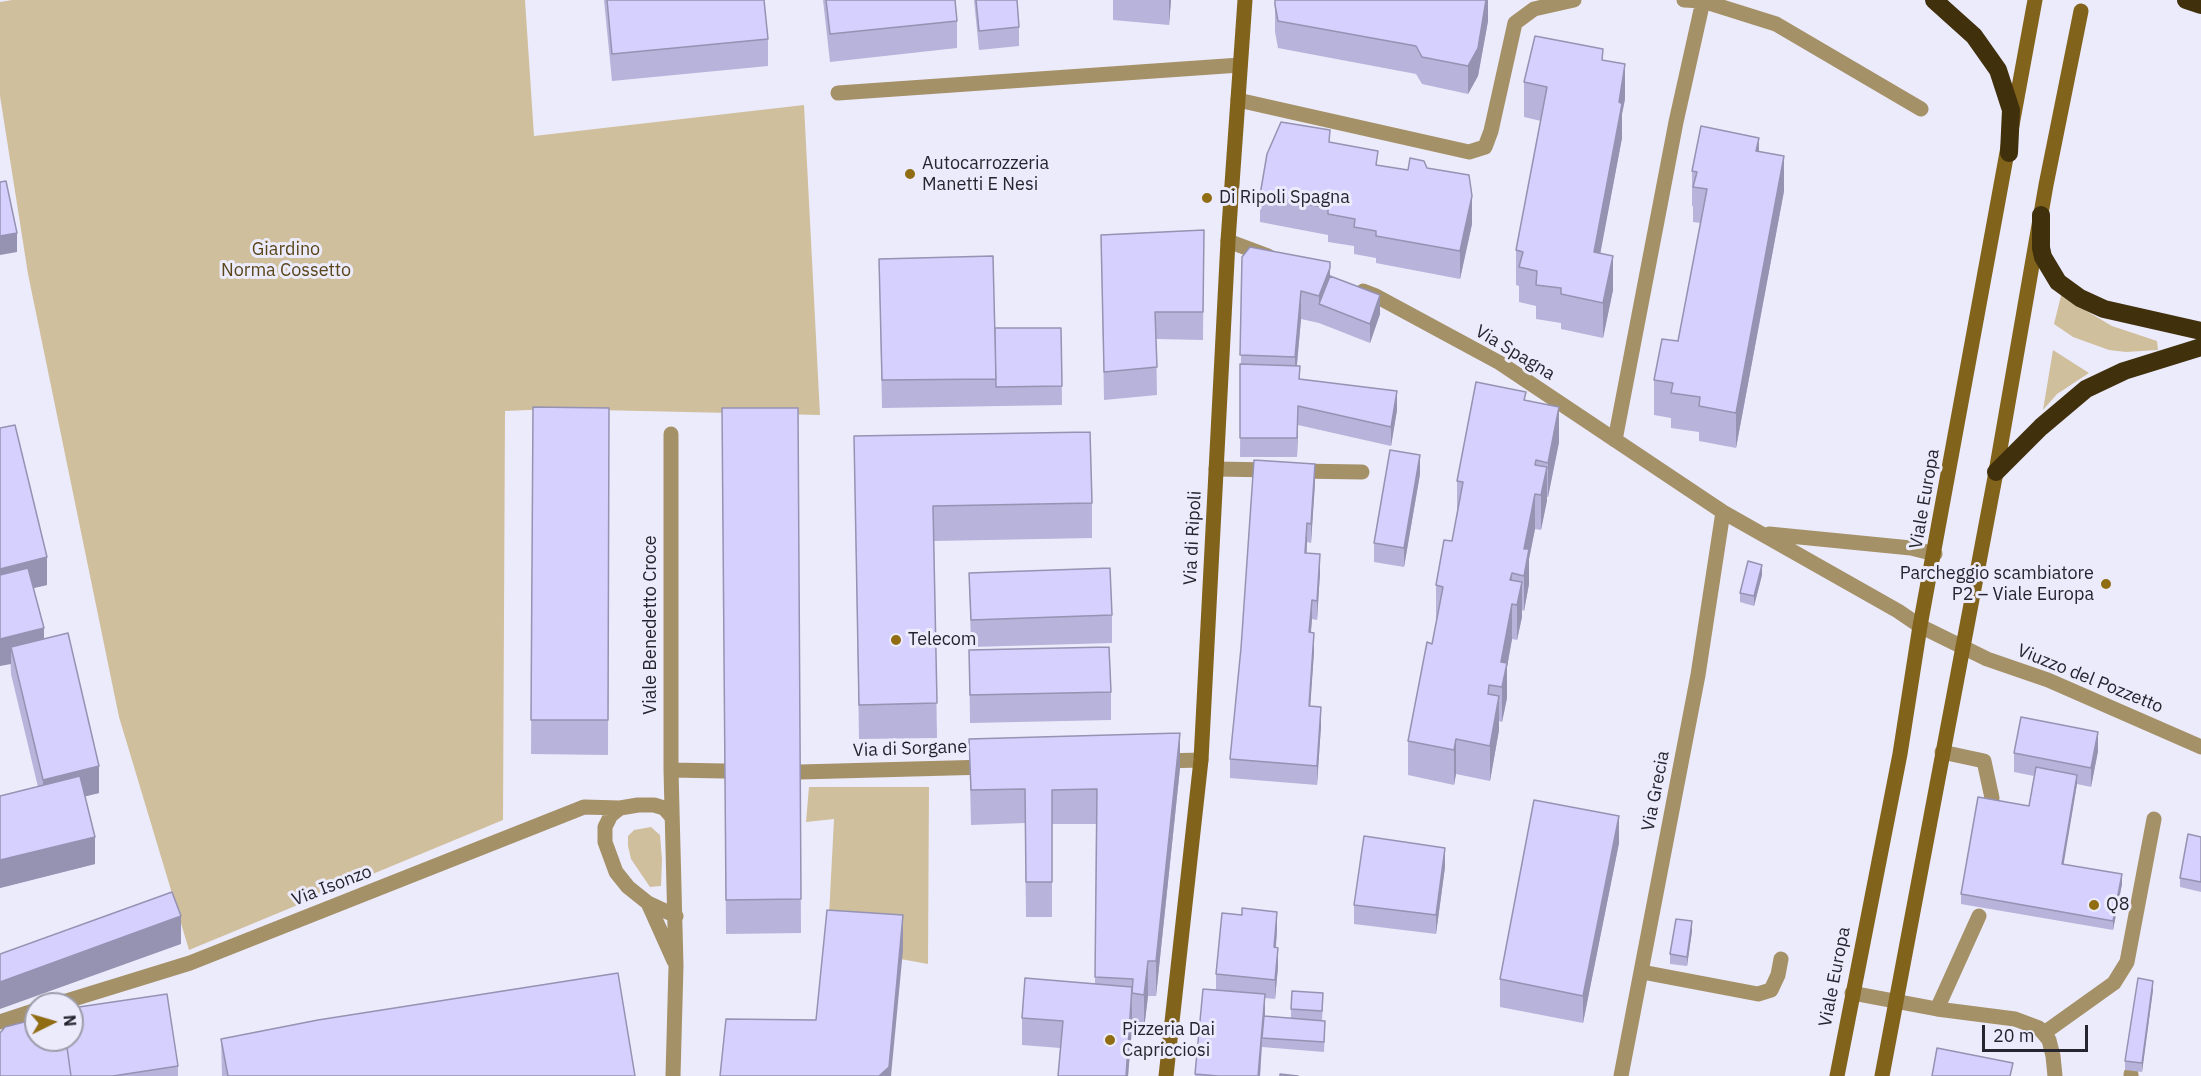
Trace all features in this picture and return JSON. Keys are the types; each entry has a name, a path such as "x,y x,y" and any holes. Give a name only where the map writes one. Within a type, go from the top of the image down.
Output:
{"highway":[{"path":"1934,0 1974,36 1998,69 2011,110 2008,153"},
{"path":"2041,215 2043,257 2058,282 2080,298 2104,309 2201,331"},
{"path":"1996,472 2059,411 2086,389 2124,371 2201,347"}],"main road":[{"name":"Via di Ripoli","path":"1166,1076 1201,760 1228,241 1245,0"},
{"name":"Viale Europa","path":"1837,1076 1900,754 1920,626 2035,0"},
{"path":"1882,1076 1942,752 1964,647 2041,215 2081,11"}],"street":[{"path":"1238,100 1469,152 1485,147 1491,130 1515,23 1534,9 1574,0"},
{"path":"1684,0 1703,2 1776,24 1921,109"},
{"path":"1615,440 1676,122 1703,2"},
{"path":"838,93 1240,65"},
{"path":"1228,241 1283,261"},
{"name":"Via Spagna","path":"1345,285 1376,296 1500,363 1723,512 1898,611 1920,626 1964,647"},
{"name":"Viale Benedetto Croce","path":"671,434 671,770 676,916 673,1076"},
{"path":"1216,469 1362,472"},
{"name":"Via Grecia","path":"1621,1076 1698,675 1723,512"},
{"name":"Via Spagna","path":"1763,534 1911,548 1935,554"},
{"name":"Viuzzo del Pozzetto","path":"1964,647 1987,659 2048,680 2201,747"},
{"path":"1942,752 1984,760 1992,798"},
{"path":"1145,762 1201,760"},
{"name":"Via di Sorgane","path":"800,772 1002,766"},
{"path":"671,770 724,771"},
{"path":"620,808 654,805 664,808 672,817"},
{"name":"Via Isonzo","path":"84,996 190,963 584,807 620,808"},
{"name":"Viale Benedetto Croce","path":"620,808 611,815 605,827 605,842 616,872 628,887 648,903 676,916"},
{"path":"2044,1033 2114,983 2127,962 2154,819"},
{"name":"Viale Benedetto Croce","path":"648,903 676,966"},
{"path":"1937,1009 1979,916"},
{"path":"1642,972 1758,994 1771,990 1778,975 1781,959"},
{"path":"1852,993 1896,1003 2015,1019 2039,1028 2049,1040 2055,1076"},
{"path":"0,1022 24,1015"}],"green space":[{"name":"Giardino Norma Cossetto","path":"12,0 525,0 534,136 804,105 820,415 552,409 505,411 503,820 189,950 119,717 28,274 0,96 0,2"},
{"path":"2062,292 2085,310 2112,326 2157,341 2158,350 2126,352 2109,350 2073,337 2054,324"},
{"path":"2053,350 2089,373 2057,394 2043,410"},
{"path":"809,787 929,787 928,964 895,958 829,916 834,819 806,822"},
{"path":"651,827 660,835 662,860 661,886 650,887 631,859 628,836 634,830"}],"building":[{"path":"607,0 764,0 768,39 612,54"},
{"path":"826,0 955,0 957,21 830,34"},
{"path":"976,0 1017,0 1019,27 979,31"},
{"path":"1275,0 1486,0 1478,48 1468,66 1422,57 1416,46 1278,21"},
{"path":"1535,36 1603,49 1602,60 1625,64 1619,102 1622,104 1594,252 1613,256 1603,303 1561,294 1561,288 1536,285 1537,271 1519,267 1523,252 1516,250 1547,87 1524,82"},
{"path":"1281,122 1330,130 1329,142 1378,151 1376,165 1408,170 1410,158 1424,161 1427,168 1469,175 1472,196 1460,251 1376,236 1376,231 1354,227 1355,219 1328,214 1328,208 1260,195 1267,154"},
{"path":"1701,126 1759,138 1756,151 1784,156 1736,413 1699,406 1700,397 1671,393 1673,383 1654,380 1662,339 1678,341 1707,189 1693,187 1697,172 1692,171"},
{"path":"6,181 17,233 0,236 0,182"},
{"path":"1204,230 1203,312 1155,312 1157,367 1104,372 1101,235"},
{"path":"1250,247 1330,262 1330,268 1319,296 1301,291 1295,357 1240,355 1242,257"},
{"path":"993,256 996,379 882,380 879,259"},
{"path":"1330,276 1380,295 1370,324 1319,304"},
{"path":"995,328 1061,328 1062,386 996,387"},
{"path":"1240,364 1300,366 1299,379 1397,391 1391,427 1298,406 1297,438 1240,438"},
{"path":"1476,382 1526,392 1524,400 1559,407 1548,463 1536,460 1535,465 1547,467 1541,495 1535,494 1524,549 1529,549 1524,576 1512,573 1510,580 1522,582 1517,605 1512,604 1501,662 1507,663 1502,687 1489,685 1488,694 1499,696 1490,746 1456,739 1454,750 1408,741 1427,642 1432,644 1443,587 1436,585 1444,540 1452,541 1463,482 1457,481"},
{"path":"533,407 609,408 608,720 531,720"},
{"path":"722,408 798,408 801,899 726,900"},
{"path":"15,425 47,557 0,569 0,428"},
{"name":"Telecom","path":"1090,432 1092,503 933,506 937,703 859,705 854,436"},
{"path":"1390,450 1420,455 1404,548 1374,543"},
{"path":"1254,460 1315,464 1311,524 1307,523 1305,553 1320,554 1317,601 1312,600 1309,632 1314,633 1309,706 1321,707 1317,766 1230,759 1241,648"},
{"path":"1748,561 1762,565 1754,596 1740,593"},
{"path":"28,568 44,628 0,639 0,575"},
{"path":"1110,568 1112,615 971,620 969,573"},
{"path":"68,633 99,766 43,780 11,647"},
{"path":"1109,647 1111,692 970,695 969,650"},
{"path":"2021,717 2098,732 2091,768 2014,753"},
{"path":"1180,733 1156,961 1148,961 1144,995 1132,993 1133,979 1095,977 1097,789 1052,790 1052,882 1026,882 1025,789 971,790 969,739"},
{"path":"2036,767 2077,775 2062,864 2122,874 2113,921 1961,894 1978,797 2029,806"},
{"path":"80,776 95,837 0,860 0,796"},
{"path":"1534,800 1619,816 1583,996 1500,979"},
{"path":"2188,834 2201,837 2201,882 2180,878"},
{"path":"1364,836 1445,848 1436,915 1354,905"},
{"path":"172,892 181,916 0,982 0,954"},
{"path":"1242,908 1277,912 1274,947 1278,948 1275,980 1216,974 1222,913 1242,915"},
{"path":"827,910 903,915 889,1067 879,1076 720,1076 726,1019 816,1020"},
{"path":"1676,919 1692,921 1687,957 1670,954"},
{"path":"618,973 635,1076 228,1076 221,1039 318,1020"},
{"path":"1025,978 1132,987 1126,1076 1058,1076 1063,1021 1022,1018"},
{"path":"2138,978 2153,981 2142,1063 2125,1061"},
{"path":"1203,989 1265,994 1258,1076 1195,1074"},
{"path":"1292,991 1323,993 1322,1011 1291,1009"},
{"path":"167,994 178,1066 113,1076 71,1076 68,1052 84,1052 84,1006"},
{"path":"1264,1016 1325,1021 1324,1042 1262,1038"},
{"path":"24,1022 24,1052 68,1052 71,1076 0,1076 0,1033 5,1027"},
{"path":"1937,1048 2013,1063 2010,1076 1932,1076"}],"place":[{"name":"Autocarrozzeria Manetti E Nesi","path":"910,174"},
{"name":"Di Ripoli Spagna","path":"1207,198"},
{"name":"Parcheggio scambiatore P2 – Viale Europa","path":"2106,584"},
{"name":"Telecom","path":"896,640"},
{"name":"Q8","path":"2094,905"},
{"name":"Pizzeria Dai Capricciosi","path":"1110,1040"}]}
